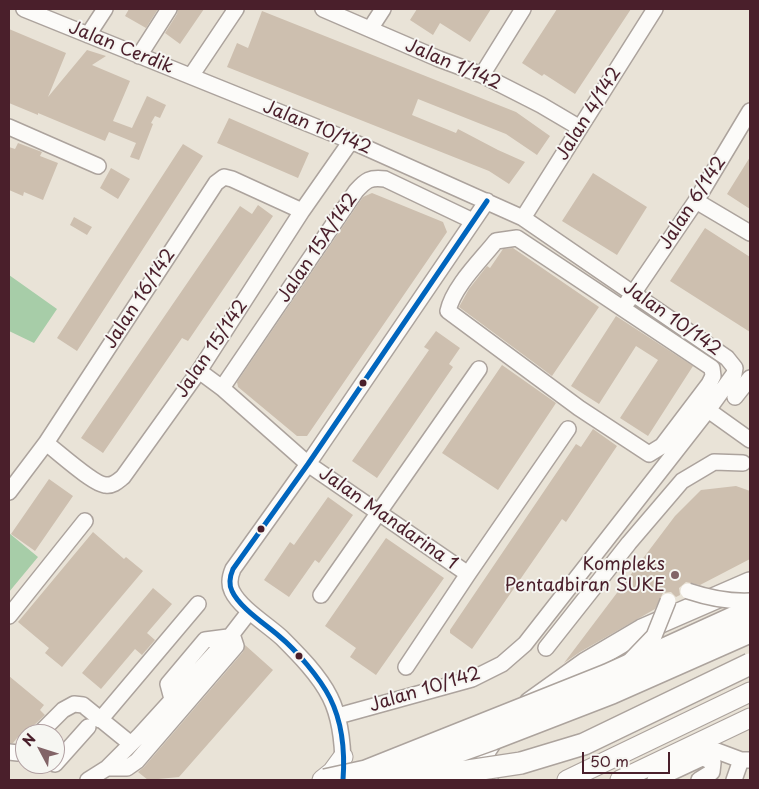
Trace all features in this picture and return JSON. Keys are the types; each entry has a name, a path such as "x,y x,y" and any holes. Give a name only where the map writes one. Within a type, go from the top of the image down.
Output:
{"highway":[{"path":"487,780 484,752 497,731 551,686 586,662 642,630 750,583"},
{"path":"371,775 624,667 750,610"},
{"path":"371,775 493,740 612,693 750,632"},
{"path":"335,780 371,775 448,774 520,763 584,744 750,664"}],"main road":[{"path":"567,780 750,692"},
{"path":"620,780 750,718"},
{"path":"335,780 332,772 343,757"}],"street":[{"name":"Jalan Cerdik","path":"24,9 191,76"},
{"path":"88,35 105,9"},
{"path":"139,56 169,9"},
{"path":"191,76 236,9"},
{"name":"Jalan 1/142","path":"323,9 439,59 482,74 580,128"},
{"path":"370,29 383,9"},
{"path":"482,74 523,9"},
{"name":"Jalan 4/142","path":"523,218 655,9"},
{"name":"Jalan 10/142","path":"191,76 352,141 523,218 727,358 735,368 734,374 708,410 613,531 524,644 502,664 472,679 338,716"},
{"name":"Jalan 6/142","path":"623,307 696,201 750,111"},
{"path":"9,127 98,166"},
{"name":"Jalan 15/142","path":"46,442 95,481 105,486 114,484 123,477 199,371 302,211 352,141"},
{"name":"Jalan 16/142","path":"9,492 46,442 216,183 224,177 232,179 302,211"},
{"name":"Jalan 15A/142","path":"222,388 364,182 374,178 385,179 473,221"},
{"name":"Jalan Mandarina 1","path":"343,757 338,716 330,696 316,676 281,638 249,612 232,592 229,580 233,569 308,464 487,201"},
{"path":"696,201 750,233"},
{"path":"517,238 623,307 712,368 713,376 709,384 662,446 649,454 579,408 448,311 450,302 456,292 496,241 517,238"},
{"path":"322,595 479,369"},
{"path":"199,371 222,388 308,464"},
{"path":"735,397 750,378"},
{"path":"708,410 750,440"},
{"path":"406,667 568,429"},
{"path":"546,648 629,543 682,481 714,462 744,463"},
{"name":"Jalan Mandarina 1","path":"308,464 468,574"},
{"path":"9,616 85,521"},
{"path":"613,531 629,543"},
{"path":"688,591 710,599 734,602 750,601"},
{"path":"624,667 654,636 668,600"},
{"path":"65,753 94,724 198,604"},
{"path":"88,780 107,768 131,744 230,636 249,612"},
{"path":"107,768 127,768 137,761 236,646 230,636"},
{"path":"50,724 63,710 74,704 83,705 94,724 131,744"},
{"path":"654,780 717,751 746,760 734,780"},
{"path":"699,780 712,772 713,763 704,758"}],"green space":[{"path":"9,275 57,309 34,343 9,331"},
{"path":"9,533 38,557 9,592"}],"building":[{"path":"129,9 158,9 146,28 125,16"},
{"path":"178,9 204,9 180,44 165,33 177,14"},
{"path":"417,9 491,9 470,42 440,23 433,35 410,20"},
{"path":"557,9 631,9 575,94 544,74 542,76 522,63"},
{"path":"262,11 516,112 550,136 537,155 506,134 418,99 412,115 456,133 458,129 525,162 509,184 489,171 227,67 237,43 248,48"},
{"path":"9,29 66,53 48,97 87,50 106,56 92,65 130,81 113,121 132,128 147,96 166,105 160,118 155,116 151,123 153,124 139,160 130,157 136,143 109,132 105,141 9,103"},
{"path":"229,118 309,153 298,178 217,143"},
{"path":"18,143 42,152 40,156 58,163 43,200 24,192 23,196 9,190 9,147 15,149"},
{"path":"183,144 203,156 77,351 57,338"},
{"path":"750,157 750,209 727,194"},
{"path":"111,168 130,179 118,199 100,188"},
{"path":"593,173 647,207 617,255 562,221"},
{"path":"372,193 443,222 447,232 307,436 297,436 238,387 237,382 363,197"},
{"path":"258,205 273,216 188,341 182,338 103,453 81,438 240,206 252,214"},
{"path":"74,217 92,227 87,235 70,225"},
{"path":"705,228 750,257 750,332 670,281"},
{"path":"513,248 599,307 552,376 459,307 469,289 487,266 490,268 503,249"},
{"path":"616,316 693,366 648,436 620,418 658,360 636,346 599,404 571,386"},
{"path":"436,331 460,348 449,364 453,367 377,478 352,461 429,350 424,347"},
{"path":"502,365 556,403 498,490 442,453"},
{"path":"593,429 617,446 566,522 562,519 472,649 450,633 450,630 576,444 581,447"},
{"path":"49,479 73,496 35,551 11,534"},
{"name":"Kompleks Pentadbiran SUKE","path":"736,486 750,491 750,559 700,585 686,582 679,588 680,595 676,597 671,592 663,593 655,609 564,663 675,516 701,490"},
{"path":"328,497 353,515 319,563 315,560 289,597 264,580 290,542 294,545"},
{"path":"93,532 124,559 126,557 143,571 62,667 45,653 49,648 18,622"},
{"path":"386,538 444,578 376,675 350,657 356,648 325,626"},
{"path":"153,588 172,604 147,633 155,640 142,655 135,649 101,689 82,673"},
{"path":"245,645 273,670 179,777 148,780 138,772 243,652"},
{"path":"9,676 44,705 40,710 45,715 35,724 15,724 15,741 9,743"}],"transit line":[{"path":"343,780 342,738 334,707 326,690 293,649 240,603 231,588 230,577 233,569 308,464 487,201"}],"place":[{"name":"Kompleks Pentadbiran SUKE","path":"675,575"}]}
